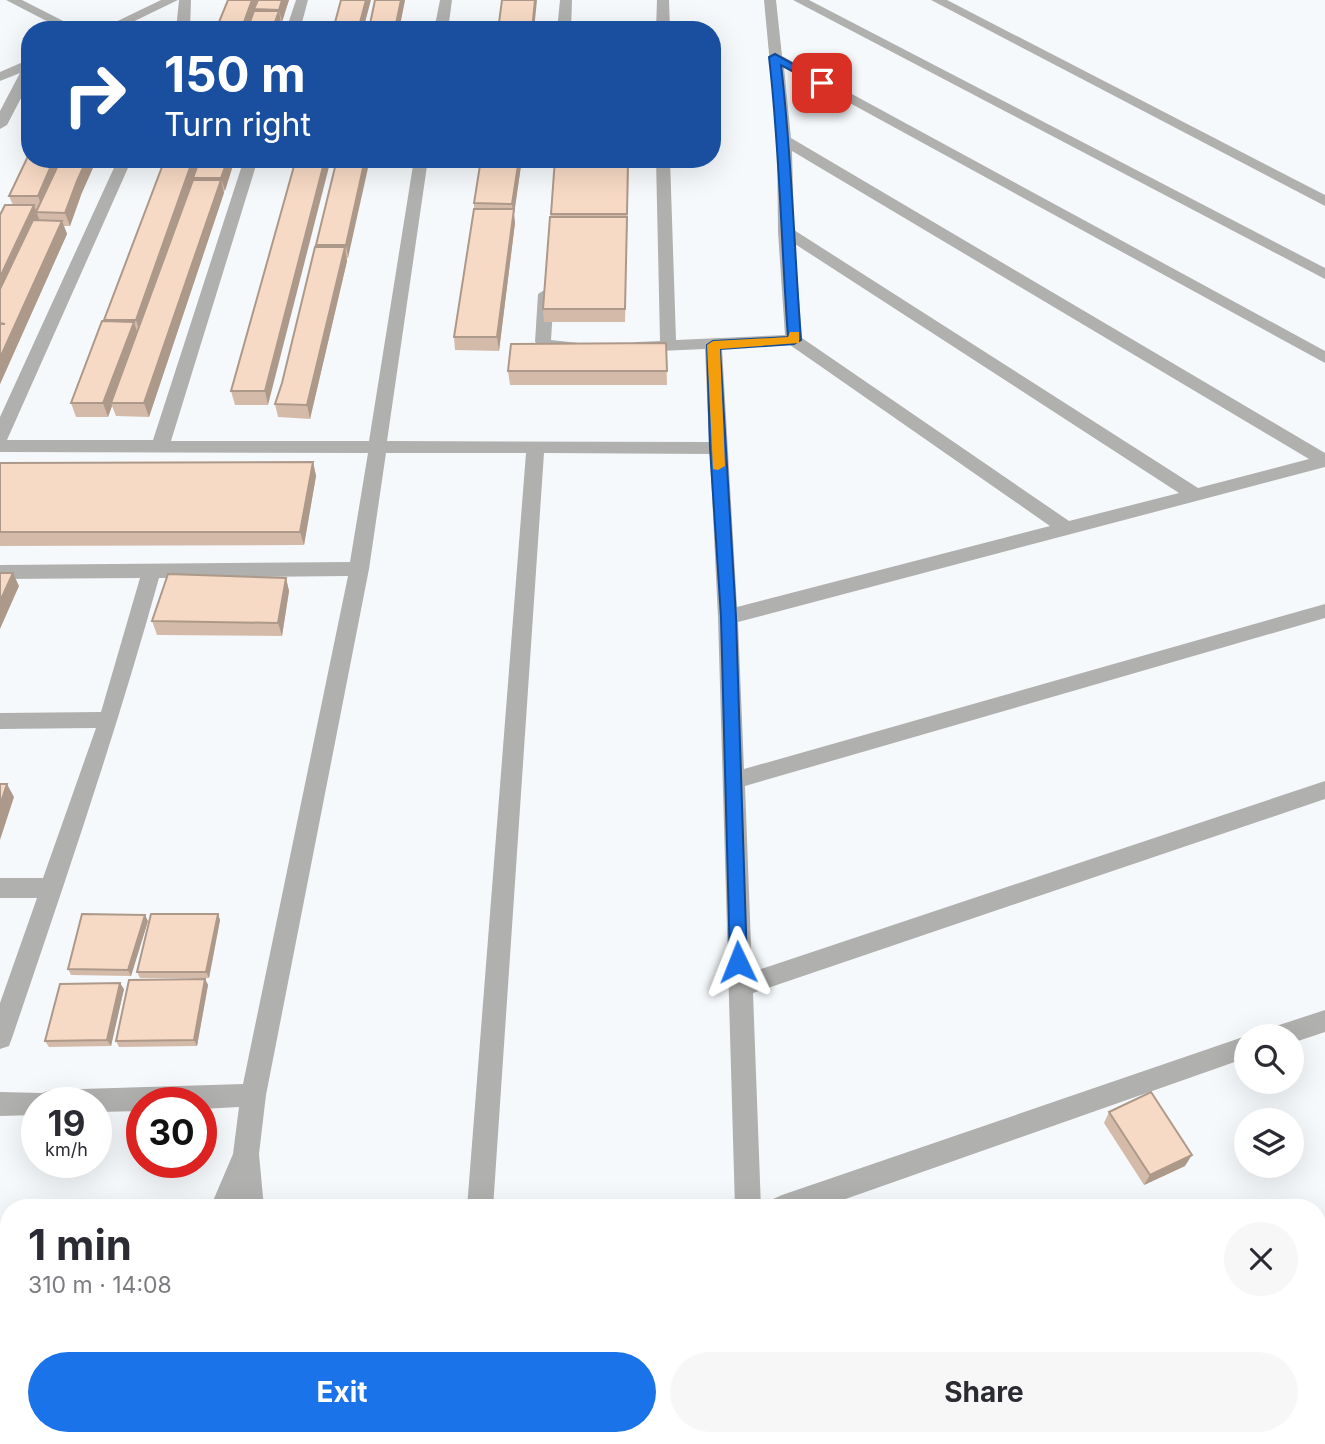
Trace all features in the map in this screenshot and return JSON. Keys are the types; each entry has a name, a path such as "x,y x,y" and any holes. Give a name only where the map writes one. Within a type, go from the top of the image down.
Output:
{"street":[{"path":"12,0 56,21"},
{"path":"125,21 172,0"},
{"path":"184,21 185,0"},
{"path":"296,21 302,0"},
{"path":"442,21 446,0"},
{"path":"565,21 566,0"},
{"path":"663,0 663,21"},
{"path":"769,0 784,140 786,232 794,340"},
{"path":"799,0 1325,274"},
{"path":"937,0 1325,201"},
{"path":"775,57 1325,358"},
{"path":"0,77 21,69"},
{"path":"0,125 21,83"},
{"path":"729,617 1325,461 784,140"},
{"path":"0,437 121,168"},
{"path":"161,445 248,168"},
{"path":"250,1199 246,1154 253,1095 359,569 420,168"},
{"path":"663,168 668,346"},
{"path":"786,232 1196,495"},
{"path":"547,276 543,342 559,348 586,347"},
{"path":"613,347 794,340 1068,530"},
{"path":"713,345 716,448 729,617 732,781 748,1199"},
{"path":"0,446 716,448"},
{"path":"481,1199 535,449"},
{"path":"0,572 359,569"},
{"path":"0,1038 109,720 151,572"},
{"path":"732,781 1325,611"},
{"path":"0,721 109,720"},
{"path":"739,987 1325,790"},
{"path":"0,888 52,888"},
{"path":"1304,1028 1325,1021"},
{"path":"808,1199 1234,1051"},
{"path":"112,1100 253,1095"},
{"path":"0,1104 21,1103"},
{"path":"227,1199 246,1154"}],"building":[{"path":"228,0 252,0 244,21 219,21"},
{"path":"258,0 282,0 279,10 254,9"},
{"path":"341,0 366,0 360,21 335,21"},
{"path":"375,0 401,0 397,21 371,21"},
{"path":"502,0 535,0 533,21 499,21"},
{"path":"254,11 279,11 275,21 250,21"},
{"path":"22,168 50,168 38,196 9,196"},
{"path":"57,168 83,168 65,213 36,212"},
{"path":"162,168 190,168 136,320 104,320"},
{"path":"197,168 225,168 221,178 193,178"},
{"path":"293,168 323,168 265,391 231,391"},
{"path":"335,168 363,168 346,245 316,245"},
{"path":"480,168 518,168 512,204 474,203"},
{"path":"554,168 628,168 627,214 551,214"},
{"path":"193,180 221,180 144,403 111,403"},
{"path":"5,205 34,205 0,277 0,215"},
{"path":"474,209 514,209 497,337 454,337"},
{"path":"550,217 627,217 625,309 543,309"},
{"path":"33,220 62,221 0,358 0,324 5,324 0,323 0,289"},
{"path":"315,247 345,247 307,405 275,404 282,383"},
{"path":"102,321 134,322 103,403 71,403"},
{"path":"666,343 667,371 508,371 511,344"},
{"path":"313,462 300,532 0,532 0,463"},
{"path":"0,573 13,573 0,601"},
{"path":"168,574 286,578 278,623 152,621"},
{"path":"0,784 7,784 0,805"},
{"path":"82,914 145,915 128,970 68,969"},
{"path":"151,914 218,914 206,972 137,972"},
{"path":"205,979 194,1040 116,1041 129,980"},
{"path":"120,983 107,1040 45,1041 60,984"},
{"path":"1151,1092 1192,1155 1150,1175 1109,1112"}],"slow traffic":[{"path":"718,466 713,345 794,340 794,335"}],"route":[{"path":"738,962 729,617 716,448 713,345 794,340 786,232 784,140 775,57 822,83"}]}
